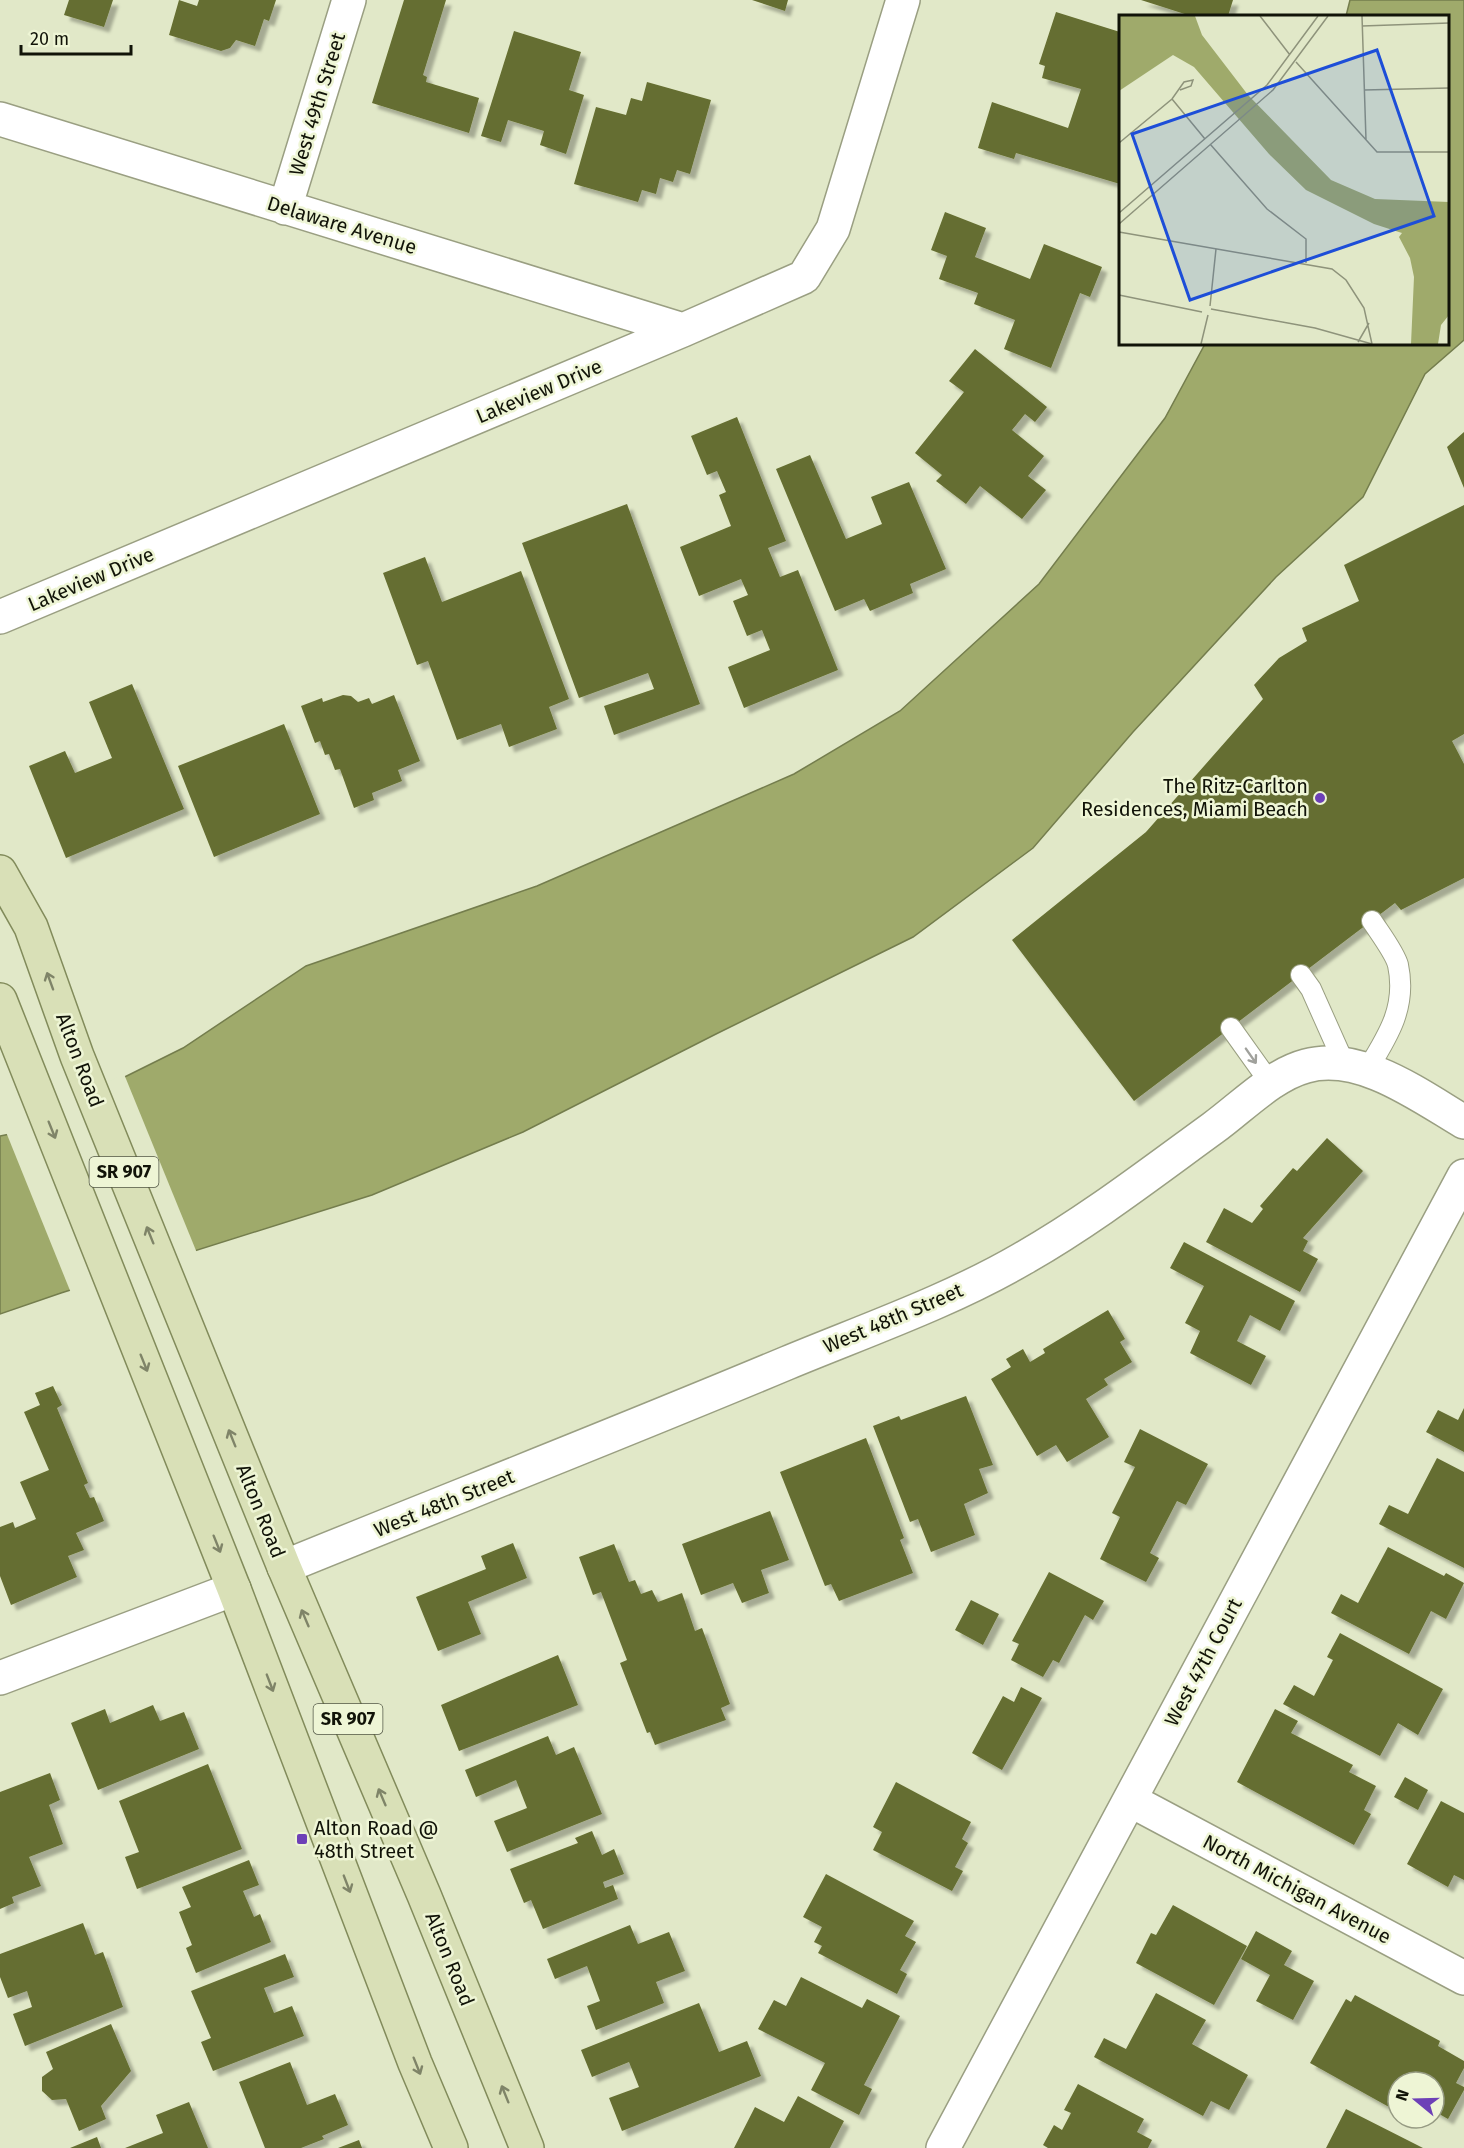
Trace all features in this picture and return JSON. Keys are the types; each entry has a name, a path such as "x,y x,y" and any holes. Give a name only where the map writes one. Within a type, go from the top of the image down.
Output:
{"main road":[{"name":"Alton Road","path":"0,872 31,927 78,1056 284,1568 428,1906 527,2148"},
{"name":"SR 907","path":"0,1000 234,1589 416,2063 451,2148"}],"street":[{"name":"West 49th Street","path":"285,208 349,0"},
{"name":"Lakeview Drive","path":"0,617 684,330 804,277 833,229 903,0"},
{"name":"Delaware Avenue","path":"0,119 684,330"},
{"name":"West 48th Street","path":"284,1568 710,1396 964,1288 1021,1260 1070,1229 1152,1173 1271,1084 1308,1065 1355,1067 1383,1077 1464,1122"},
{"name":"West 47th Court","path":"943,2148 1464,1176"},
{"path":"0,1678 234,1589"},
{"name":"North Michigan Avenue","path":"1130,1800 1464,1978"}],"lane":[{"path":"1301,975 1355,1067 1390,1034 1400,1000 1398,963 1372,921"},
{"path":"1231,1028 1271,1084"}],"shaded area":[{"path":"1350,0 1464,0 1464,340 1425,374 1363,497 1276,577 1133,732 1033,848 913,937 523,1132 372,1195 0,1314 0,1136 10,1134 183,1048 306,966 537,886 794,774 900,711 1039,584 1165,418 1204,345 1449,345 1449,15 1346,15"}],"pier":[{"path":"124,1074 197,1253 71,1293 6,1132"}],"building":[{"path":"69,0 113,0 104,27 64,15"},
{"path":"179,0 197,6 199,0 276,0 269,21 264,19 255,46 236,40 230,48 221,51 169,35"},
{"path":"404,0 446,0 423,75 427,77 426,82 479,98 469,133 372,103"},
{"path":"752,0 788,0 785,11"},
{"path":"1141,0 1233,0 1228,15 1188,15"},
{"path":"1056,12 1119,32 1119,184 1016,153 1014,159 978,148 992,102 1068,128 1081,89 1042,78 1045,66 1039,64"},
{"path":"514,31 581,52 569,90 584,95 566,154 540,145 544,131 508,120 501,142 481,136"},
{"path":"647,82 711,100 690,174 677,170 673,182 660,178 656,194 642,190 638,202 574,184 596,107 626,115 631,98 642,101"},
{"path":"945,212 986,228 975,257 1030,279 1044,244 1102,267 1090,297 1080,293 1051,368 1004,349 1015,320 974,304 978,293 939,279 947,256 931,250"},
{"path":"975,349 1047,407 1035,422 1025,414 1012,430 1044,456 1028,476 1046,490 1022,519 980,486 966,504 936,481 942,475 915,453 964,392 949,381"},
{"path":"737,417 786,541 768,548 780,577 798,570 838,670 744,708 728,667 770,650 762,630 747,636 733,601 748,595 741,579 699,596 680,547 731,526 719,495 726,492 717,471 707,475 691,436"},
{"path":"1464,432 1464,488 1447,447"},
{"path":"810,455 846,539 882,524 871,497 909,482 946,569 910,584 913,593 870,611 864,599 835,611 776,469"},
{"path":"627,504 700,704 614,735 604,706 654,689 648,673 579,698 522,543"},
{"name":"The Ritz-Carlton Residences, Miami Beach","path":"1464,505 1464,734 1452,741 1464,764 1464,878 1401,910 1395,903 1134,1101 1012,940 1146,832 1263,699 1254,685 1279,658 1307,641 1302,628 1359,601 1344,565"},
{"path":"425,557 442,602 521,571 569,699 549,707 557,729 509,747 501,724 457,740 428,661 417,665 383,573"},
{"path":"132,684 184,809 66,858 29,766 65,751 75,773 112,758 89,702"},
{"path":"343,695 351,696 358,702 369,698 372,704 394,695 420,761 398,770 402,781 372,793 374,800 354,808 340,769 335,770 329,754 325,755 320,741 315,743 301,706 322,698 323,702"},
{"path":"284,724 320,814 214,857 178,766"},
{"path":"1327,1138 1363,1171 1303,1238 1308,1241 1303,1251 1318,1259 1300,1292 1206,1242 1224,1208 1252,1223 1263,1209 1260,1206 1293,1168 1297,1171"},
{"path":"1184,1242 1295,1301 1280,1331 1250,1315 1237,1341 1266,1356 1251,1385 1190,1353 1200,1331 1185,1323 1204,1286 1170,1268"},
{"path":"1108,1310 1125,1339 1120,1342 1132,1362 1104,1379 1108,1385 1086,1399 1109,1437 1067,1462 1056,1445 1037,1456 991,1379 1011,1367 1006,1359 1023,1349 1030,1362 1045,1353 1043,1349"},
{"path":"53,1386 62,1405 57,1408 88,1483 84,1485 90,1498 94,1497 104,1521 76,1533 84,1550 68,1556 77,1577 11,1605 0,1576 0,1527 13,1522 15,1528 36,1519 20,1482 49,1470 24,1412 40,1405 35,1393"},
{"path":"966,1396 993,1465 979,1469 988,1493 964,1504 975,1535 931,1552 918,1519 910,1522 873,1426 899,1416 901,1420"},
{"path":"1464,1408 1464,1452 1426,1432 1438,1410 1458,1420"},
{"path":"1140,1429 1208,1464 1186,1505 1177,1501 1150,1553 1159,1558 1146,1582 1100,1559 1120,1517 1112,1513 1135,1467 1124,1462"},
{"path":"866,1438 904,1538 900,1540 913,1573 839,1601 831,1584 825,1586 780,1472"},
{"path":"1437,1458 1464,1472 1464,1568 1379,1524 1389,1505 1408,1514"},
{"path":"770,1511 789,1560 761,1570 769,1593 742,1603 733,1583 701,1595 682,1544"},
{"path":"513,1543 527,1578 468,1602 481,1634 438,1651 416,1597 486,1569 481,1556"},
{"path":"614,1544 629,1582 635,1580 641,1594 652,1590 658,1602 682,1593 695,1631 702,1628 730,1704 721,1708 726,1720 655,1745 650,1732 647,1733 620,1663 627,1660 601,1592 593,1595 579,1557"},
{"path":"1388,1547 1444,1576 1446,1573 1464,1583 1446,1619 1431,1611 1409,1654 1331,1613 1341,1594 1358,1603"},
{"path":"1049,1572 1104,1601 1093,1620 1085,1615 1059,1663 1053,1660 1043,1677 1011,1660 1019,1644 1012,1641"},
{"path":"971,1600 999,1614 983,1645 955,1630"},
{"path":"1340,1633 1443,1689 1418,1735 1398,1723 1380,1756 1283,1704 1294,1685 1314,1696 1333,1660 1327,1657"},
{"path":"558,1655 578,1705 459,1751 441,1705"},
{"path":"1021,1687 1042,1698 1002,1770 972,1753 1003,1696 1014,1702"},
{"path":"153,1705 160,1721 184,1712 199,1749 98,1790 71,1723 105,1709 110,1723"},
{"path":"1275,1709 1298,1721 1291,1733 1353,1765 1349,1772 1376,1786 1364,1810 1371,1814 1354,1845 1237,1782"},
{"path":"548,1736 556,1755 574,1747 602,1814 507,1852 494,1821 527,1808 516,1780 476,1797 465,1770"},
{"path":"208,1764 242,1849 137,1889 125,1857 139,1852 119,1801"},
{"path":"50,1773 60,1800 49,1805 63,1844 29,1857 41,1886 12,1897 14,1903 0,1909 0,1792"},
{"path":"1405,1777 1428,1790 1418,1810 1394,1797"},
{"path":"896,1782 971,1822 962,1839 968,1843 955,1867 963,1871 952,1891 873,1850 882,1832 873,1827"},
{"path":"1441,1801 1464,1813 1464,1880 1454,1875 1448,1887 1407,1864"},
{"path":"592,1831 602,1855 614,1849 624,1874 603,1882 605,1888 613,1885 618,1899 543,1929 531,1900 524,1903 510,1869 578,1843 575,1838"},
{"path":"249,1860 259,1885 243,1891 254,1917 260,1914 271,1942 196,1973 186,1948 192,1945 179,1912 191,1907 182,1887"},
{"path":"826,1874 914,1921 905,1936 916,1942 900,1970 907,1974 897,1994 818,1953 822,1946 814,1942 822,1927 803,1917"},
{"path":"1173,1905 1247,1946 1214,2005 1136,1963 1151,1933 1156,1935"},
{"path":"83,1923 95,1955 103,1952 123,2007 25,2046 13,2014 32,2007 27,1991 8,1998 0,1977 0,1954"},
{"path":"630,1925 638,1944 669,1932 685,1971 656,1982 664,2003 596,2030 587,2006 600,2001 587,1966 555,1979 547,1959"},
{"path":"1256,1931 1292,1951 1284,1965 1314,1981 1293,2020 1256,2001 1270,1975 1241,1959"},
{"path":"285,1954 294,1977 264,1988 274,2013 292,2006 304,2036 213,2071 201,2042 211,2038 191,1991"},
{"path":"801,1977 862,2008 867,1999 900,2016 864,2085 872,2089 859,2115 811,2090 825,2063 758,2029 774,2000 786,2006"},
{"path":"1156,1993 1206,2020 1192,2044 1248,2075 1229,2110 1211,2101 1203,2116 1094,2057 1104,2038 1126,2049"},
{"path":"1355,1995 1440,2041 1438,2046 1464,2061 1464,2068 1456,2083 1464,2087 1464,2090 1448,2119 1446,2118 1446,2070 1386,2070 1386,2105 1310,2063 1346,1999 1351,2002"},
{"path":"699,2003 719,2052 747,2041 761,2076 622,2131 609,2098 639,2087 629,2062 592,2077 581,2050"},
{"path":"111,2024 131,2071 101,2106 106,2119 79,2131 66,2099 52,2100 42,2091 42,2077 53,2069 46,2052"},
{"path":"290,2062 307,2105 335,2094 348,2125 322,2136 324,2139 301,2148 265,2148 239,2082"},
{"path":"1078,2084 1144,2119 1137,2132 1152,2140 1148,2148 1048,2148 1043,2145 1054,2125 1062,2130 1071,2113 1064,2110"},
{"path":"798,2096 844,2121 830,2148 734,2148 755,2107 784,2122"},
{"path":"189,2102 208,2148 125,2148 163,2133 156,2115"},
{"path":"1346,2109 1423,2148 1326,2148"},
{"path":"97,2137 101,2148 70,2148"},
{"path":"359,2140 362,2148 338,2148"}],"place":[{"name":"The Ritz-Carlton Residences, Miami Beach","path":"1320,798"},
{"name":"Alton Road @ 48th Street","path":"302,1839"}]}
